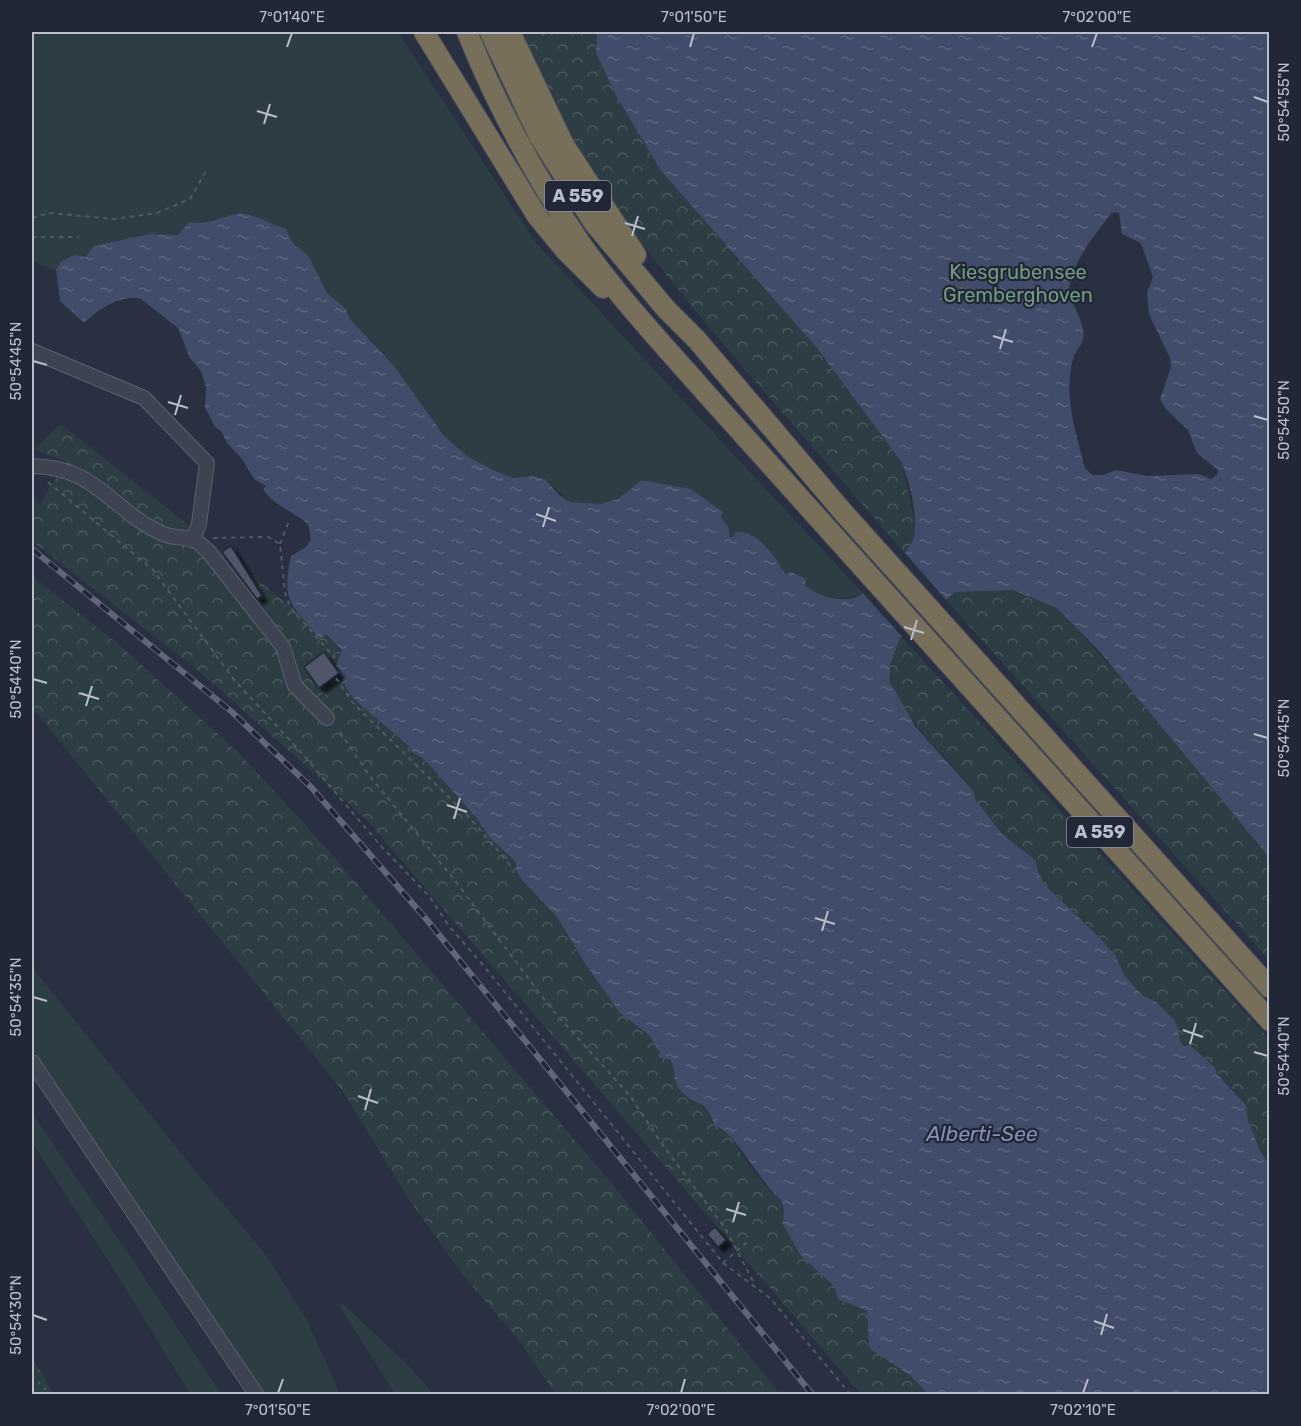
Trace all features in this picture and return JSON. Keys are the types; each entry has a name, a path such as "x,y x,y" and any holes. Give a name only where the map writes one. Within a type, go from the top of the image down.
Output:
{"highway":[{"path":"424,32 537,216 565,250 669,352"},
{"name":"A 559","path":"467,32 487,80 523,152 578,238 669,352 1269,1021"},
{"name":"A 559","path":"490,32 539,136 594,223 666,309 697,340 874,546 1269,988"},
{"path":"510,32 547,112 584,179 697,340"}],"lane":[{"path":"32,351 144,398 207,463 199,524 193,540"},
{"path":"32,466 57,466 80,476 160,533 178,539 193,540 208,552 283,647 296,686 327,718"},
{"path":"32,1062 256,1395"}],"path":[{"path":"32,218 49,213 114,219 157,213 190,199 207,169"},
{"path":"32,237 79,237"},
{"path":"45,479 153,570 235,681 300,751 381,846 429,896 448,926 723,1263 770,1298 850,1395"},
{"path":"289,521 280,544 285,592 290,607 334,658"},
{"path":"193,540 244,536 268,537 280,544"},
{"path":"308,623 318,615 323,621"},
{"path":"343,683 358,672"},
{"path":"336,678 353,703 468,816 511,866"},
{"path":"371,714 381,704"},
{"path":"340,732 369,775 453,878 550,1007 632,1097 664,1147 725,1228 757,1288"},
{"path":"472,814 488,797"},
{"path":"506,852 525,833"},
{"path":"723,1263 747,1242"}],"green space":[{"path":"32,32 398,32 536,243 863,593 848,598 833,598 812,590 806,585 805,578 791,572 785,574 771,552 758,539 743,532 735,532 733,537 729,537 725,522 718,511 708,501 684,489 642,480 618,500 600,504 571,502 545,479 532,476 513,478 467,456 444,436 395,367 350,319 346,309 327,293 312,262 294,245 284,228 249,215 214,219 179,235 150,234 93,246 86,257 74,255 61,260 56,270 32,261"},
{"path":"522,32 597,32 596,54 616,96 662,172 817,348 902,463 914,518 914,537 906,555 692,307 626,221 568,130 543,82"},
{"path":"61,424 293,608 320,638 325,634 342,650 336,666 346,688 355,700 425,760 479,821 488,836 516,862 522,880 557,917 584,962 620,1013 650,1036 660,1053 658,1057 671,1060 680,1087 708,1111 715,1126 724,1129 730,1135 753,1170 779,1199 784,1208 784,1224 801,1256 835,1287 838,1299 867,1311 869,1346 911,1376 928,1394 861,1394 365,818 195,668 32,541 32,499 41,503 65,462 34,449"},
{"path":"32,576 117,643 240,754 329,851 614,1186 780,1394 556,1394 516,1337 462,1274 406,1195 342,1090 32,707"},
{"path":"1013,590 1057,608 1135,693 1269,857 1269,960 945,599 955,592"},
{"path":"902,637 1269,1039 1269,1164 1260,1151 1248,1120 1246,1105 1239,1096 1196,1050 1180,1042 1174,1020 1156,1002 1142,995 1125,976 1115,955 1046,886 1035,860 1002,834 975,799 974,792 910,717 899,701 889,668 892,652"},
{"path":"32,967 188,1162 266,1255 307,1320 340,1394 263,1394 32,1053"},
{"path":"32,1113 221,1394 190,1394 32,1142"},
{"path":"342,1303 408,1365 433,1394 395,1394 339,1305"},
{"path":"32,1357 54,1394 32,1394"}],"water":[{"name":"Alberti-See","path":"597,32 1269,32 1269,857 1100,652 1057,608 1013,590 955,592 900,638 890,665 890,682 915,726 974,792 975,799 1002,834 1035,860 1046,886 1115,955 1125,976 1142,995 1156,1002 1174,1020 1180,1042 1184,1046 1190,1045 1214,1067 1218,1075 1246,1105 1248,1120 1260,1151 1269,1164 1269,1394 928,1394 911,1376 872,1350 869,1346 867,1311 838,1299 835,1287 801,1256 783,1224 784,1208 780,1199 730,1136 715,1126 708,1110 678,1087 671,1060 658,1057 660,1053 650,1036 620,1013 584,962 557,917 522,880 516,870 516,862 488,836 479,821 425,760 410,750 411,748 355,700 346,688 336,666 342,650 326,634 320,639 295,610 288,594 291,556 306,547 311,540 308,524 267,495 263,489 266,486 254,479 242,459 227,443 222,432 215,427 205,407 206,387 201,371 190,358 178,328 141,299 125,299 110,304 84,323 60,301 56,270 61,261 74,255 86,257 93,246 150,234 178,235 189,222 208,222 239,214 257,217 285,228 294,245 308,255 327,293 346,309 350,319 395,367 444,436 467,456 513,478 532,476 545,479 559,495 571,502 600,504 618,499 642,480 691,489 723,512 721,517 729,528 729,537 733,537 735,532 743,532 758,539 771,552 785,574 791,572 805,578 806,586 816,593 835,599 848,599 861,595 898,561 906,552 914,536 915,518 912,499 902,463 817,348 662,172 616,96 596,53","holes":["1119,212 1122,234 1141,243 1153,277 1147,292 1149,314 1170,358 1171,367 1160,399 1166,409 1188,430 1197,453 1218,470 1217,475 1211,479 1199,474 1147,476 1116,470 1103,475 1092,475 1085,468 1072,412 1069,383 1074,356 1082,341 1083,333 1069,287 1083,252 1112,213"]}],"pier":[{"path":"904,552 947,601 904,639 861,591"}],"building":[{"path":"231,546 262,596 257,599 222,552"},
{"path":"324,652 339,673 319,688 304,667"},
{"path":"715,1227 726,1240 718,1247 707,1234"}],"railway":[{"path":"32,549 232,712 311,787 427,920 812,1394"}],"park label":[{"name":"Kiesgrubensee Gremberghoven","path":"1018,284"}]}
